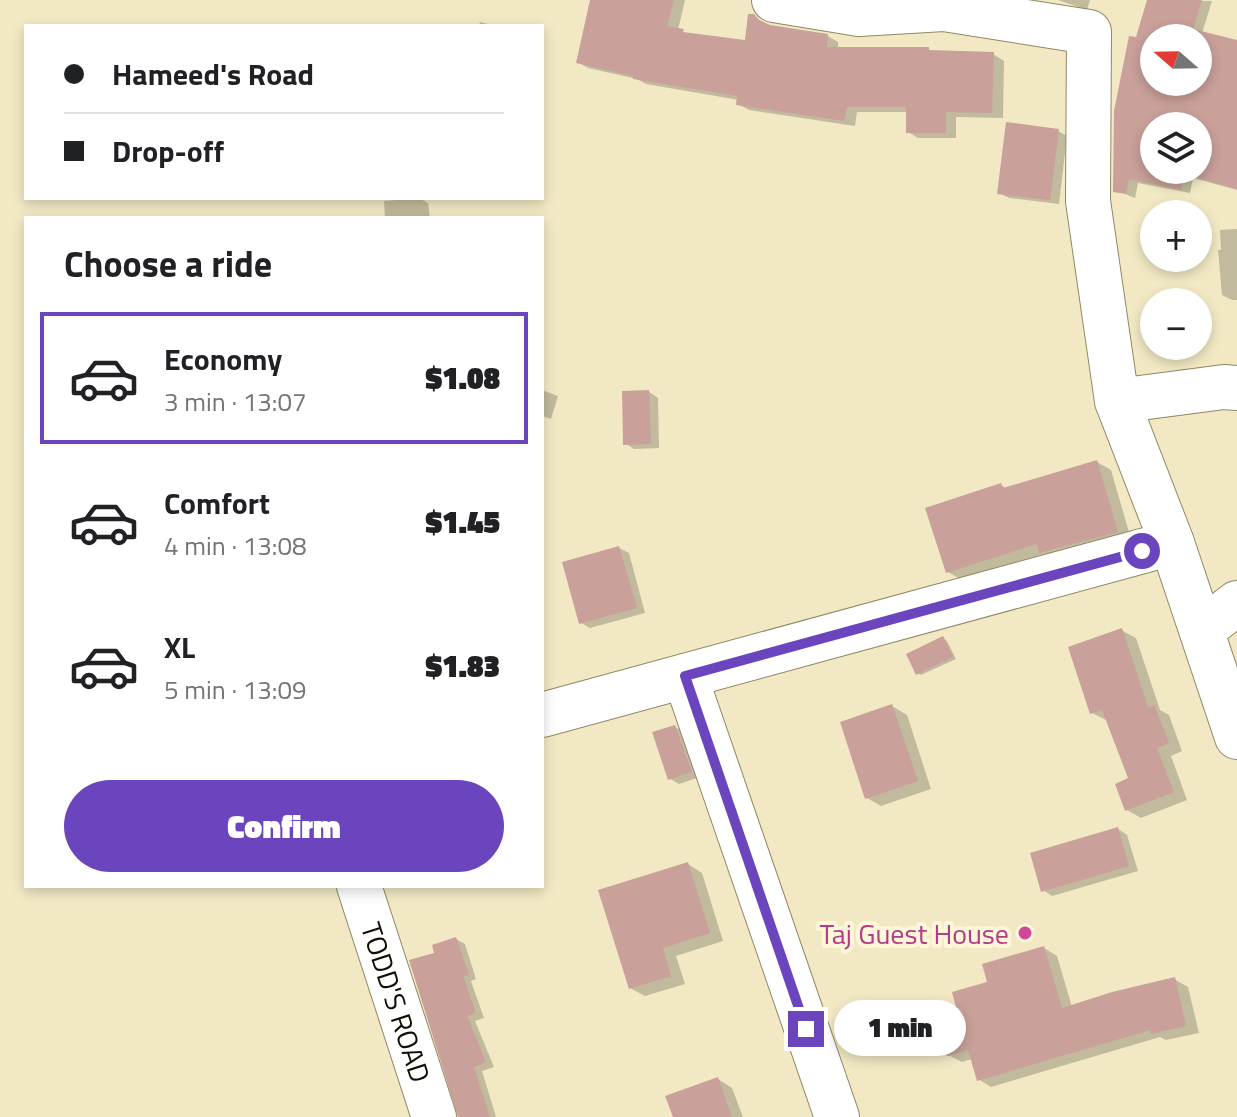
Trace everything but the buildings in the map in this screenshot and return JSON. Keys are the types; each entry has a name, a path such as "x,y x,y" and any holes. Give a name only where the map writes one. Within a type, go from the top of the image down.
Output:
{"street":[{"path":"774,0 859,14 945,4 1089,32 1088,201 1117,401 1172,543 1237,737"},
{"path":"1117,401 1237,388"},
{"path":"544,714 1172,543"},
{"path":"1202,630 1237,603"},
{"path":"685,676 837,1117"},
{"name":"TODD'S ROAD","path":"360,888 434,1117"}],"place":[{"name":"Taj Guest House","path":"1025,933"}],"route":[{"path":"806,1029 685,676 1142,551"}]}
